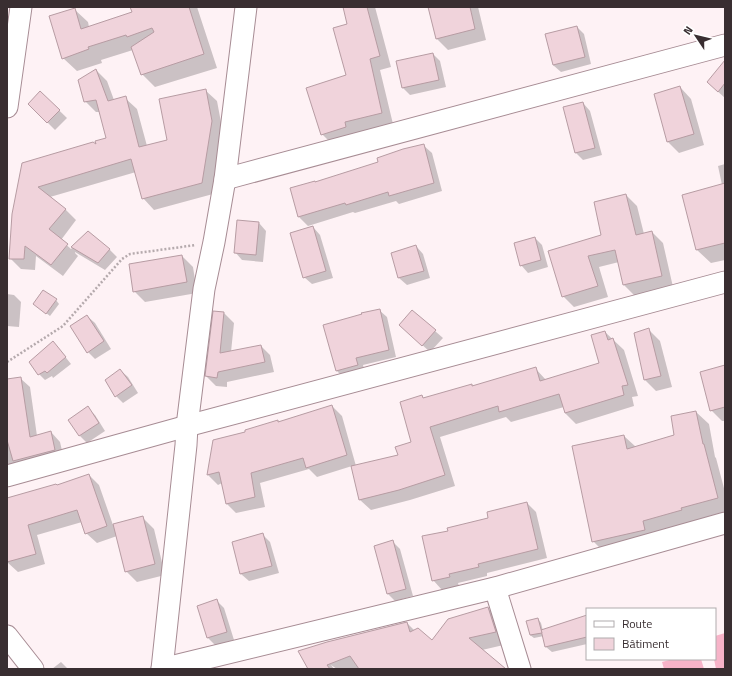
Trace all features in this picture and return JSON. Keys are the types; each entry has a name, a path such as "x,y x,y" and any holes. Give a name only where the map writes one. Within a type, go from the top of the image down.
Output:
{"street":[{"path":"7,107 21,7"},
{"path":"246,7 225,179 204,289 187,426 162,669 495,588 725,523"},
{"path":"225,179 725,45"},
{"path":"7,476 187,426 725,282"},
{"path":"495,588 520,669"},
{"path":"7,636 33,669"}],"path":[{"path":"7,362 63,326 122,259 130,254 214,242"}],"shaded area":[{"path":"725,633 725,669 716,669 714,660 716,660 716,636"},
{"path":"669,660 701,660 704,669 664,669 662,662"}],"building":[{"path":"130,7 189,7 204,54 141,75 131,47 154,32 152,28 127,37 126,35 88,47 89,49 62,59 49,16 75,8 81,29 132,12"},
{"path":"343,7 367,7 380,56 370,59 382,113 345,122 346,127 321,135 306,88 346,75 333,28 347,24"},
{"path":"428,7 470,7 475,29 436,39"},
{"path":"577,26 585,57 553,65 545,34"},
{"path":"433,53 439,80 402,88 396,61"},
{"path":"725,60 725,83 718,92 707,82"},
{"path":"96,69 108,101 126,96 139,147 167,140 159,99 206,89 212,121 202,183 142,199 131,159 38,187 66,209 49,229 68,244 51,265 25,246 24,259 9,259 12,214 22,163 93,142 96,144 95,141 106,138 96,100 84,102 78,80"},
{"path":"680,86 694,134 667,142 654,94"},
{"path":"40,91 60,110 47,123 28,104"},
{"path":"583,102 595,148 575,153 563,107"},
{"path":"424,144 434,183 389,196 388,192 346,205 345,203 298,217 290,188 315,182 378,162 377,158 403,149"},
{"path":"725,183 725,243 696,250 682,195"},
{"path":"626,194 636,235 652,231 662,276 623,285 615,250 588,256 598,286 562,297 548,251 601,235 594,202"},
{"path":"237,220 259,222 256,255 234,253"},
{"path":"313,226 326,271 303,278 290,233"},
{"path":"88,231 110,249 98,263 71,247"},
{"path":"535,237 541,260 520,266 514,243"},
{"path":"416,245 424,271 398,278 391,253"},
{"path":"182,255 187,282 133,292 129,264"},
{"path":"43,290 57,299 46,314 33,304"},
{"path":"380,309 389,350 356,358 358,365 336,371 323,325 362,314 361,313"},
{"path":"412,310 436,330 422,346 399,325"},
{"path":"213,311 224,312 220,353 261,345 265,362 218,372 217,378 205,376"},
{"path":"87,315 104,341 87,353 70,326"},
{"path":"649,328 661,376 644,380 634,333"},
{"path":"605,331 608,340 613,338 628,385 622,386 624,395 565,413 559,394 499,412 498,406 430,427 445,475 399,490 359,500 351,466 398,455 395,447 411,442 400,402 422,395 423,398 472,384 472,386 536,367 540,381 599,363 591,335"},
{"path":"53,341 66,357 47,373 45,371 38,375 29,362"},
{"path":"725,365 725,407 710,411 700,372"},
{"path":"120,369 132,385 115,397 105,380"},
{"path":"21,377 30,437 51,431 55,450 13,461 7,440 7,379"},
{"path":"332,405 347,455 306,468 303,458 251,473 255,497 226,504 219,472 207,475 213,440 245,432 245,430 278,420 278,422"},
{"path":"88,406 99,423 79,436 68,420"},
{"path":"696,411 703,444 718,498 681,508 682,510 643,521 645,530 592,542 572,446 624,435 627,449 674,435 671,416"},
{"path":"89,474 107,526 85,534 77,510 28,525 36,554 7,562 7,498 56,484 57,485"},
{"path":"527,502 538,549 478,564 479,567 449,574 450,577 432,581 422,536 448,531 447,528 488,518 487,512"},
{"path":"143,516 155,564 125,572 113,524"},
{"path":"263,533 272,566 240,574 232,542"},
{"path":"393,540 406,589 387,594 374,546"},
{"path":"217,599 227,632 207,638 197,606"},
{"path":"488,607 496,632 469,638 506,669 359,669 350,656 327,665 330,669 308,669 298,651 327,642 407,622 410,632 418,628 432,640 448,619"},
{"path":"586,615 586,637 545,647 541,630"},
{"path":"538,618 542,633 530,635 526,621"}]}
